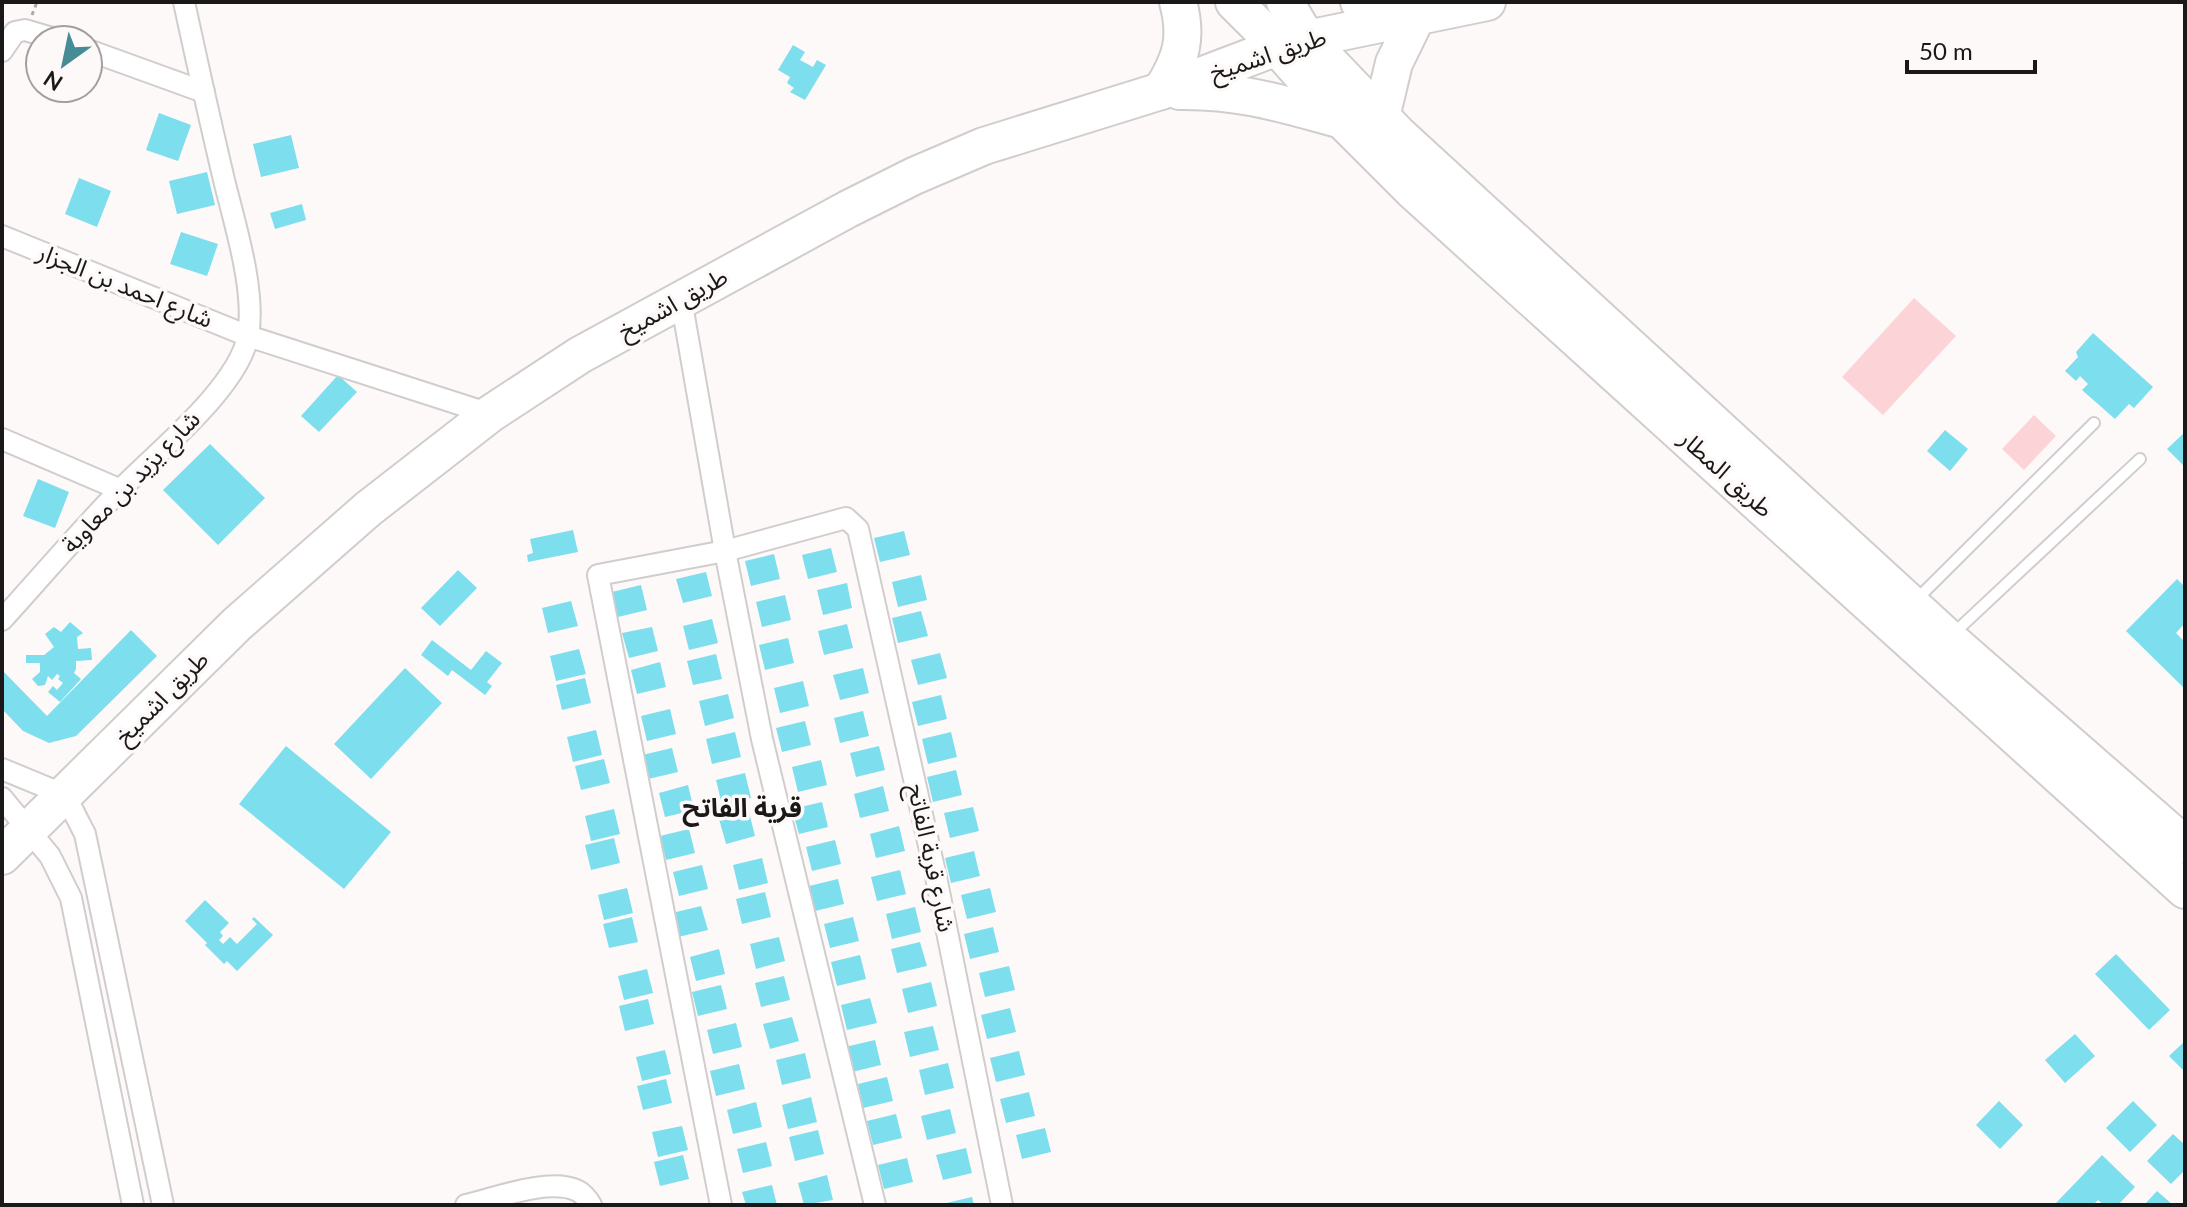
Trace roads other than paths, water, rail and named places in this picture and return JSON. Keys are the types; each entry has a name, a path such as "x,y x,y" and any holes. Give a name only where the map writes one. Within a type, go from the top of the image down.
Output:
{"highway":[{"path":"1161,91 1175,69 1182,45 1183,20 1178,2"},
{"path":"1234,2 1292,43"},
{"path":"1285,2 1292,43"},
{"path":"1359,2 1417,16 1394,63 1383,132"},
{"name":"طريق اشميخ","path":"2,856 237,624 368,509 490,414 580,355 848,209 984,146 1161,91 1292,43 1476,3"},
{"name":"طريق المطار","path":"1292,43 1342,120 1383,132 1414,192 2185,890"},
{"name":"طريق المطار","path":"1292,43 1383,132 1948,638 2185,845"},
{"path":"1161,91 1252,96 1342,120"}],"street":[{"path":"184,2 242,254 249,303 248,336"},
{"path":"2,51 15,32 24,30"},
{"path":"104,56 204,92"},
{"name":"شارع احمد بن الجزار","path":"2,236 248,336 490,414"},
{"path":"681,299 762,739 875,1205"},
{"name":"شارع يزيد بن معاوية","path":"2,620 121,490 217,392 239,360 248,336"},
{"path":"2,439 121,490"},
{"name":"شارع قرية الفاتح","path":"725,551 846,518 858,529 936,877 1002,1205"},
{"path":"721,1205 598,575 725,551"},
{"path":"2,769 65,795 85,834 163,1205"},
{"path":"2,798 50,856 71,898 133,1205"},
{"path":"466,1205 558,1186 580,1191 591,1205"}],"lane":[{"path":"1912,604 2094,423"},
{"path":"1948,638 2140,459"}],"district":[{"name":"قرية الفاتح","path":"742,808"}]}
